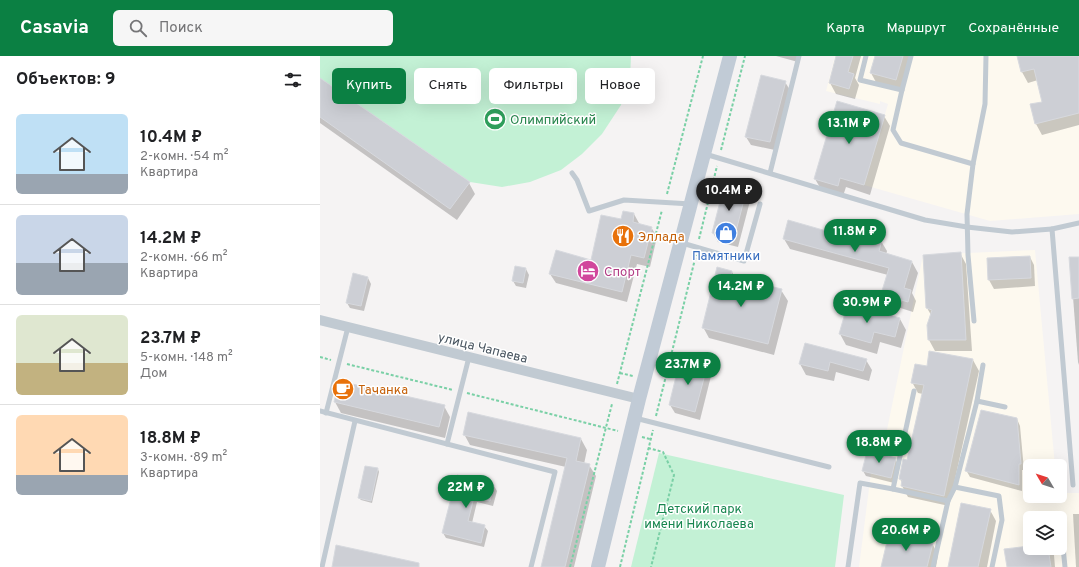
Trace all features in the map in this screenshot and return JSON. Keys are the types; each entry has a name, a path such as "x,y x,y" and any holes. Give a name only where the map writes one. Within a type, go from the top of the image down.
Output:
{"street":[{"path":"598,567 634,417 730,56"},
{"name":"улица Чапаева","path":"320,320 639,399"}],"lane":[{"path":"770,173 799,56"},
{"path":"866,56 860,80 902,90"},
{"path":"912,56 902,90 893,130 902,143 973,164"},
{"path":"974,321 967,214 973,164 984,104 986,56"},
{"path":"704,154 925,220 1012,232 1052,230 1079,223"},
{"path":"572,173 577,180 589,211 624,200 691,204"},
{"path":"681,243 744,260 760,204"},
{"path":"1052,230 1073,485"},
{"path":"326,413 348,327"},
{"path":"447,444 469,357"},
{"path":"933,567 948,501 955,487 977,401 983,365"},
{"path":"893,489 914,391"},
{"path":"977,401 1005,407"},
{"path":"320,411 555,472 531,567"},
{"path":"634,417 829,467"},
{"path":"322,567 355,420"},
{"path":"848,567 860,483 948,501"},
{"path":"955,487 999,496 1002,520 992,567"},
{"path":"1064,555 1065,567"}],"path":[{"path":"570,567 702,56"},
{"path":"620,567 654,422 745,56"},
{"path":"648,448 663,452 674,475 651,567"}],"shaded area":[{"path":"835,56 1079,56 1079,214 990,221 864,185 888,104 880,101 880,104 826,91"},
{"path":"1035,250 1054,459 1023,459 1023,503 1067,503 1067,493 1079,493 1079,567 859,567 871,473 862,471 867,451 882,454 923,255"}],"green space":[{"name":"Олимпийский","path":"320,56 631,56 630,68 585,68 585,104 621,104 602,134 582,154 561,170 530,182 502,187 470,182 358,104 406,104 406,68 332,68 332,86 320,78"},
{"name":"Детский парк имени Николаева","path":"659,453 844,495 835,567 631,567"}],"building":[{"path":"836,56 853,56 848,72 854,74 849,89 829,83"},
{"path":"875,56 903,56 896,80 870,73"},
{"path":"1017,56 1079,56 1079,113 1035,124 1030,104 1042,102 1034,69 1021,72"},
{"path":"761,75 786,81 770,142 745,137"},
{"path":"320,78 332,86 332,104 358,104 470,182 450,209 320,117"},
{"path":"837,101 885,115 864,185 840,178 838,186 814,179"},
{"path":"724,186 746,192 734,239 712,233"},
{"path":"623,211 634,213 633,222 652,227 644,258 631,255 622,292 549,274 556,250 591,260 601,215 621,219"},
{"path":"788,220 830,232 831,226 882,240 879,251 912,261 904,288 911,290 908,302 881,294 889,268 783,239"},
{"path":"961,252 966,340 928,340 927,325 932,310 926,308 923,255"},
{"path":"1030,256 1031,278 988,280 987,258"},
{"path":"1069,257 1079,257 1079,298 1072,299"},
{"path":"515,266 526,268 523,283 512,281"},
{"path":"717,267 732,271 731,277 782,289 768,344 702,328"},
{"path":"353,273 368,277 361,306 346,303"},
{"path":"848,303 900,318 895,337 874,332 871,343 839,334"},
{"path":"805,343 867,359 863,371 830,362 828,371 799,364"},
{"path":"929,351 973,359 944,496 901,486 902,480 899,479 903,459 907,460 924,385 911,383 915,364 927,366"},
{"path":"680,360 707,367 695,412 669,405"},
{"path":"339,381 445,405 439,427 334,402"},
{"path":"981,410 1017,418 1021,464 1019,464 1019,485 965,471"},
{"path":"468,412 581,438 576,461 590,464 565,567 541,567 567,458 463,435"},
{"path":"867,451 896,458 891,478 862,471"},
{"path":"365,466 378,468 371,501 358,498"},
{"path":"457,475 494,485 490,501 474,497 468,521 485,525 481,543 442,533"},
{"path":"961,503 991,509 978,567 948,567"},
{"path":"889,533 933,543 927,567 881,567"},
{"path":"336,545 419,563 419,567 332,567"},
{"path":"1023,547 1023,555 1049,555 1051,567 1007,567 1004,549"}],"place":[{"name":"Олимпийский","path":"495,119"},
{"name":"Памятники","path":"726,233"},
{"name":"Эллада","path":"623,236"},
{"name":"Спорт","path":"588,271"},
{"name":"Тачанка","path":"343,389"}]}
